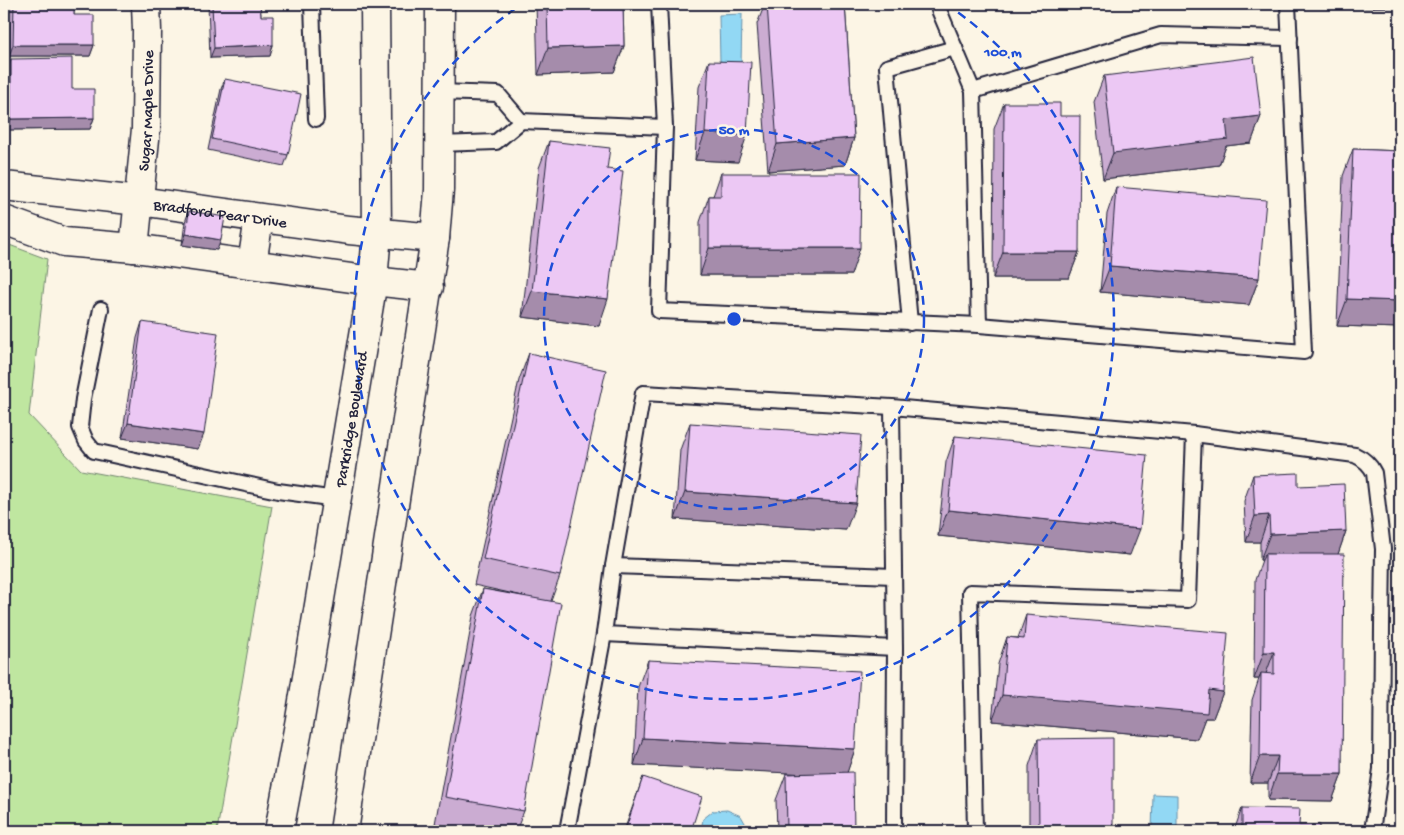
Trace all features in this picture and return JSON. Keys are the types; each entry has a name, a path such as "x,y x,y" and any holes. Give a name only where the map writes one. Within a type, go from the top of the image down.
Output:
{"street":[{"name":"Sugar Maple Drive","path":"134,248 146,130 148,31 146,4"},
{"name":"Parkridge Boulevard","path":"279,831 300,719 374,281 377,233 375,4"},
{"path":"344,831 429,287 435,238 439,144 440,4"},
{"name":"Bradford Pear Drive","path":"4,186 139,201 377,233 435,238"},
{"path":"252,264 259,218"},
{"path":"4,220 64,242 134,248 429,287"}],"lane":[{"path":"312,4 316,119"},
{"path":"659,4 665,127 659,311 979,325 1304,352 1288,4"},
{"path":"940,6 973,91 979,325"},
{"path":"973,91 1161,35 1290,38"},
{"path":"910,323 887,67 955,48"},
{"path":"440,92 498,94 521,121"},
{"path":"439,144 496,142 521,121 665,127"},
{"path":"101,309 83,399 80,427 86,442 94,451 278,491 336,499"},
{"path":"567,831 604,634 613,566 643,393 892,407 1194,434 1355,455 1364,459 1371,466 1374,473 1380,513 1383,558 1381,769 1372,831"},
{"path":"892,407 895,648 894,831"},
{"path":"975,831 970,592 1188,600 1194,434"},
{"path":"613,566 894,576"},
{"path":"604,634 895,648"}],"green space":[{"path":"4,243 47,259 29,415 81,470 272,506 217,831 4,831"}],"water":[{"path":"742,14 741,66 720,61 719,15"},
{"path":"1153,794 1177,795 1177,829 1201,829 1201,831 1152,831"},
{"path":"727,810 741,816 749,830 701,831 703,819 713,811"}],"building":[{"path":"14,4 74,4 74,15 94,15 94,45 13,45"},
{"path":"212,4 260,4 261,16 273,16 273,45 214,48"},
{"path":"547,4 623,4 624,46 548,48"},
{"path":"767,4 845,4 854,138 777,144"},
{"path":"1254,57 1261,116 1226,120 1228,139 1113,153 1104,76"},
{"path":"72,58 72,89 94,89 94,118 11,119 11,59"},
{"path":"709,61 751,62 747,135 705,133"},
{"path":"225,79 301,94 288,155 212,139"},
{"path":"1004,103 1060,103 1060,116 1080,116 1079,252 1003,252"},
{"path":"549,141 610,148 607,169 623,171 608,299 532,291"},
{"path":"1353,149 1400,151 1400,301 1347,299"},
{"path":"721,173 861,173 860,248 709,248 709,196 721,196"},
{"path":"1116,187 1266,200 1259,278 1110,266"},
{"path":"189,211 225,217 221,240 186,234"},
{"path":"142,322 218,333 204,434 128,423"},
{"path":"529,353 606,370 560,576 483,559"},
{"path":"690,423 861,435 856,503 685,492"},
{"path":"955,436 1147,455 1140,529 948,510"},
{"path":"1298,473 1298,486 1344,484 1346,531 1270,534 1269,515 1255,516 1253,475"},
{"path":"1265,554 1344,554 1342,774 1277,774 1278,756 1260,756 1261,673 1274,674 1274,652 1264,652"},
{"path":"483,589 561,603 524,811 445,797"},
{"path":"1026,615 1228,633 1223,692 1209,690 1207,713 1002,695 1007,637 1024,639"},
{"path":"648,660 860,671 855,749 643,738"},
{"path":"1113,738 1113,831 1039,831 1038,739"},
{"path":"853,772 854,831 787,831 786,774"},
{"path":"643,777 702,797 691,831 625,831"},
{"path":"1242,808 1300,809 1299,825 1320,825 1320,831 1242,831"}]}
